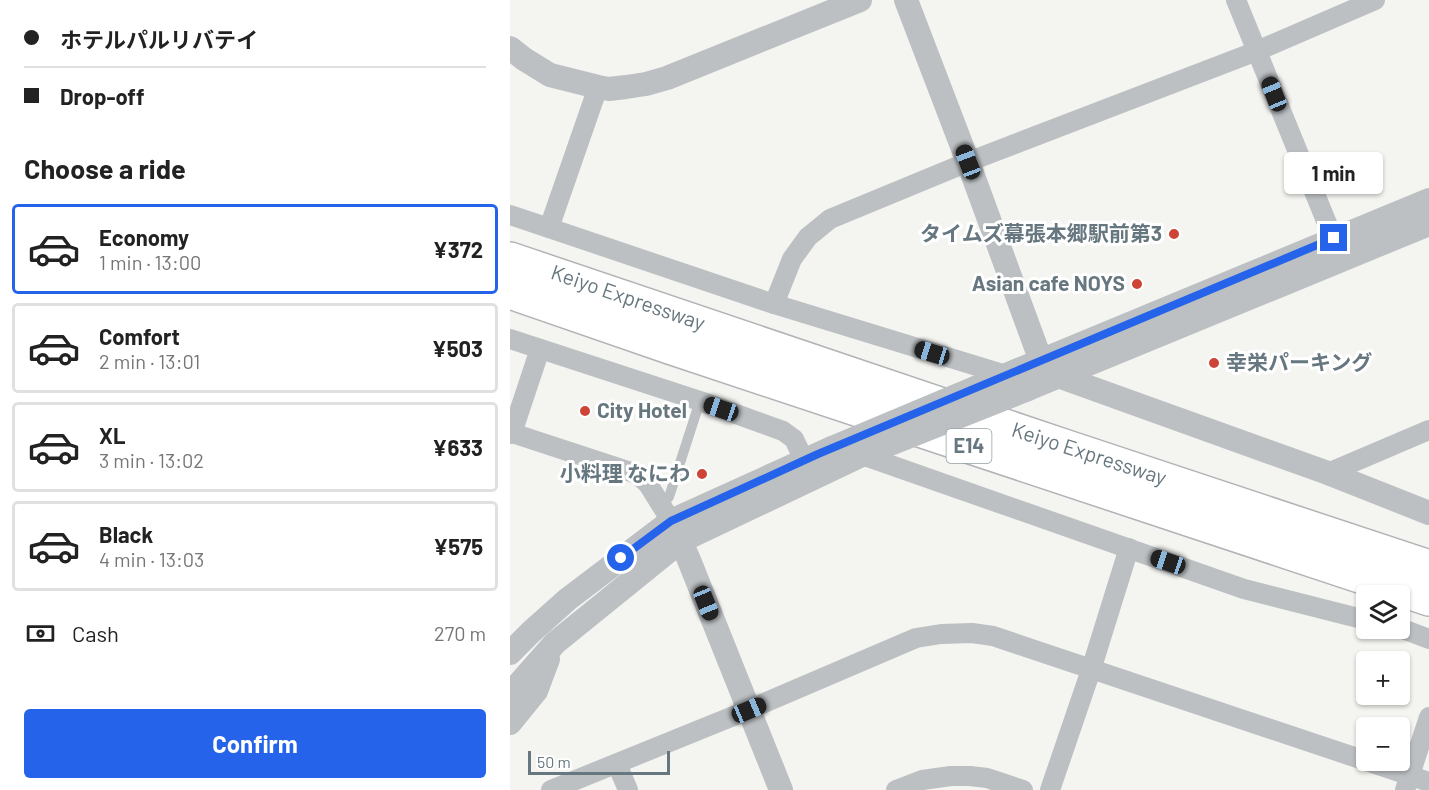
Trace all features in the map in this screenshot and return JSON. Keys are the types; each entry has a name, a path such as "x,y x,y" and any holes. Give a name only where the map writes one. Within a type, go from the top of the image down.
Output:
{"highway":[{"name":"Keiyo Expressway","path":"510,259 1429,567"},
{"name":"Keiyo Expressway","path":"510,292 1429,599"},
{"path":"510,306 563,323 593,320"}],"street":[{"path":"510,48 550,75 609,89 626,87 667,78 860,0"},
{"path":"906,0 1049,368 1429,513"},
{"path":"1236,0 1334,238"},
{"path":"774,304 792,259 808,237 830,219 968,162 1257,51 1375,0"},
{"path":"549,228 598,87"},
{"path":"510,694 555,643 671,522 862,455 1028,389 1049,368 1334,238 1429,200"},
{"path":"510,215 774,304 1006,375"},
{"path":"510,653 520,636 599,574 671,522 804,460 1006,375 1049,368 1429,224"},
{"path":"510,339 783,431 794,439 804,460"},
{"path":"540,349 511,434 637,474 648,484 671,522 781,790"},
{"path":"1328,473 1429,430"},
{"path":"862,455 1244,589 1356,617"},
{"path":"1050,790 1129,548"},
{"path":"1410,632 1429,639"},
{"path":"551,790 749,710 916,638 972,633 993,636 1407,783 1429,782"},
{"path":"510,723 536,691 555,643"},
{"path":"1407,783 1429,717"},
{"path":"617,764 628,790"},
{"path":"896,790 922,780 970,776 987,778 1023,790"}],"lane":[{"path":"671,522 669,497 700,402"}],"place":[{"name":"タイムズ幕張本郷駅前第3","path":"1174,234"},
{"name":"Asian cafe NOYS","path":"1137,284"},
{"name":"幸栄パーキング","path":"1214,363"},
{"name":"City Hotel","path":"585,411"},
{"name":"小料理 なにわ","path":"702,474"}],"route":[{"path":"621,558 671,521 818,454 1334,238"}]}
